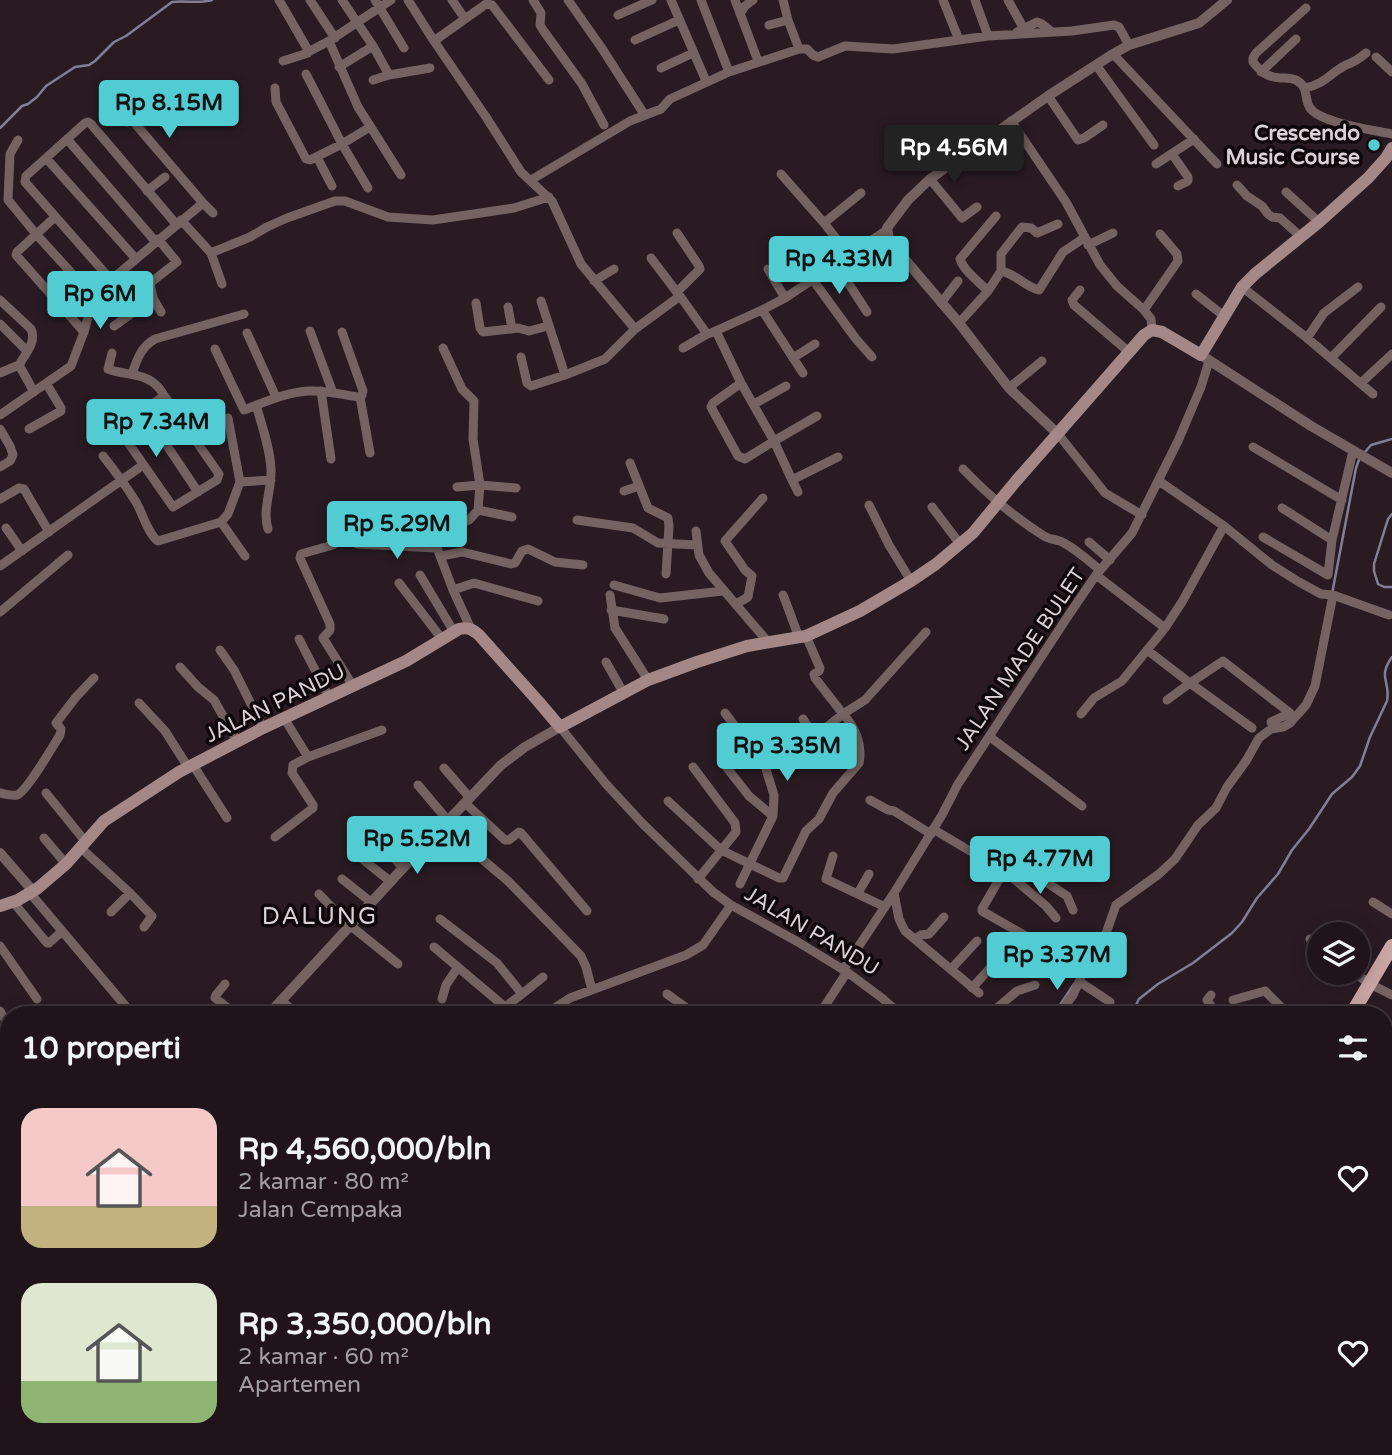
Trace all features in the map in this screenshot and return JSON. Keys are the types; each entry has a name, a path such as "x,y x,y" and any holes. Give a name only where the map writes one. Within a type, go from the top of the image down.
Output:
{"main road":[{"path":"561,727 648,680 747,646 802,637 852,615 936,564 973,533 1141,337 1152,330 1167,334 1205,358 1224,316 1242,287 1368,178 1392,149"},
{"name":"JALAN PANDU","path":"0,906 31,892 66,864 104,821 191,766 263,728 406,661 464,628 479,635 561,727"},
{"path":"1370,984 1392,946"},
{"path":"1357,1006 1369,985"}],"street":[{"path":"279,0 309,51"},
{"path":"310,0 332,39 339,67 370,127 401,175"},
{"path":"342,0 389,75"},
{"path":"283,61 308,53 356,22 377,3 391,0"},
{"path":"408,0 521,172 552,201 576,257 635,328"},
{"path":"452,0 463,16"},
{"path":"533,0 541,13 540,23 543,30 582,84 604,125"},
{"path":"568,0 644,114"},
{"path":"618,15 652,0"},
{"path":"671,0 706,81"},
{"path":"701,0 729,72"},
{"path":"735,0 758,61"},
{"path":"740,14 753,0"},
{"path":"783,0 799,49"},
{"path":"943,0 959,40"},
{"path":"975,0 988,36"},
{"path":"1008,0 1024,29"},
{"path":"683,348 785,298 849,255 888,234 891,221 930,179 1011,121 1113,54 1129,45 1193,26 1227,0"},
{"path":"377,3 404,48"},
{"path":"433,41 486,4 492,5 549,80"},
{"path":"1307,8 1255,53 1253,62 1268,76 1294,79 1305,88 1311,110 1341,125 1392,134"},
{"path":"635,40 679,20"},
{"path":"769,25 788,20"},
{"path":"1013,34 1037,22 1052,32"},
{"path":"531,180 605,134 644,114 661,109 670,99 706,81 799,49 807,49 818,57 854,45 884,50 988,36 1114,25 1119,27 1129,45"},
{"path":"1261,72 1296,38"},
{"path":"339,67 373,46"},
{"path":"661,68 693,52"},
{"path":"1305,88 1321,83 1366,53"},
{"path":"1113,54 1217,164"},
{"path":"1376,57 1392,72"},
{"path":"1096,65 1154,145"},
{"path":"373,80 430,68"},
{"path":"306,74 368,188"},
{"path":"275,88 276,102 303,157 310,160 370,127"},
{"path":"1048,96 1078,140 1103,125"},
{"path":"127,122 132,120 212,213"},
{"path":"1011,121 1066,202 1100,265 1144,310 1151,319 1152,330"},
{"path":"111,280 25,182 26,176 85,123 90,122 147,191 211,253 222,284"},
{"path":"67,139 177,262 151,280 149,286 162,312"},
{"path":"1156,164 1194,139"},
{"path":"18,140 10,154 8,200 95,299"},
{"path":"1172,153 1188,177 1187,182 1178,187"},
{"path":"0,160 10,154"},
{"path":"317,157 332,186"},
{"path":"46,158 136,259"},
{"path":"781,174 849,255"},
{"path":"147,191 165,177"},
{"path":"930,179 961,217 965,217 977,207"},
{"path":"1237,185 1268,214 1280,218 1300,236"},
{"path":"824,223 861,192"},
{"path":"1286,192 1319,222"},
{"path":"211,253 288,218 335,201 350,202 388,217 433,220 514,208 549,197"},
{"path":"0,202 13,207"},
{"path":"0,415 71,366 90,310 100,290 203,203"},
{"path":"988,290 964,267 960,259 996,216"},
{"path":"55,217 17,252 16,257 84,332"},
{"path":"959,323 988,290 1000,271 1001,254 1022,227 1031,228 1037,233 1058,224"},
{"path":"521,357 527,383 531,386 605,359 635,328 679,294 699,269 677,233"},
{"path":"1000,271 1006,271 1031,288 1040,290 1064,250 1114,233"},
{"path":"888,234 1009,388 1058,434 1105,493 1142,515"},
{"path":"1144,310 1178,261 1177,254 1160,234"},
{"path":"651,258 712,333 774,440 798,492"},
{"path":"836,264 867,312"},
{"path":"594,281 614,269"},
{"path":"768,269 785,298"},
{"path":"813,280 872,356"},
{"path":"941,303 958,282"},
{"path":"1242,287 1373,394"},
{"path":"1307,338 1324,313 1358,287"},
{"path":"1080,290 1072,300 1074,305 1129,352"},
{"path":"1196,294 1224,316"},
{"path":"114,326 153,298"},
{"path":"0,300 33,334 33,342 19,365 0,373"},
{"path":"541,301 564,372"},
{"path":"476,303 483,332 512,329 529,331 548,326"},
{"path":"508,307 512,329"},
{"path":"1331,358 1381,307"},
{"path":"762,310 803,373"},
{"path":"132,374 140,353 155,339 244,314"},
{"path":"0,324 27,351"},
{"path":"310,331 333,393"},
{"path":"342,332 363,391 360,397 370,453"},
{"path":"247,333 276,397"},
{"path":"793,358 815,344"},
{"path":"443,348 463,389 474,401 473,439 480,485 478,510 469,520 447,527 439,544 453,590 471,629"},
{"path":"215,349 244,410 276,397 299,392 321,391 360,397"},
{"path":"112,353 108,369 151,380 159,388 219,474 217,480 173,507 120,431 124,425 164,396"},
{"path":"1360,383 1392,354"},
{"path":"1205,358 1392,473"},
{"name":"JALAN MADE BULET","path":"824,1006 958,784 1098,572 1127,540 1142,515 1185,425 1205,358"},
{"path":"1009,388 1042,361"},
{"path":"19,365 34,392"},
{"path":"29,429 61,411 46,383"},
{"path":"741,383 711,407 741,458 747,459 817,416"},
{"path":"754,404 786,386"},
{"path":"321,391 331,459"},
{"path":"256,405 268,451 271,480 265,517 268,529"},
{"path":"143,410 198,492"},
{"path":"103,456 144,516 152,536 158,541 221,522 228,514 240,482 228,418"},
{"path":"0,429 13,455 0,467"},
{"path":"1253,447 1342,500"},
{"path":"1263,537 1328,575 1332,540 1353,451"},
{"path":"792,480 838,457"},
{"path":"629,463 650,511 668,519 666,575"},
{"path":"0,566 142,465"},
{"path":"963,468 998,503 1045,536 1070,547 1165,628"},
{"path":"240,482 271,480"},
{"path":"1159,481 1224,526 1290,577 1319,593 1333,595 1389,615"},
{"path":"457,487 480,485 516,488"},
{"path":"624,491 639,486"},
{"path":"0,499 19,488 24,489 49,532"},
{"path":"736,604 748,597 752,576 725,541 763,498"},
{"path":"869,505 911,581"},
{"path":"932,507 960,544"},
{"path":"1282,509 1332,540"},
{"path":"478,510 512,517"},
{"path":"578,520 633,528 654,541 668,544 697,545"},
{"path":"221,522 245,556"},
{"path":"1081,714 1094,698 1120,683 1165,628 1224,526"},
{"path":"6,528 22,551"},
{"path":"696,531 697,545 704,564 723,592 768,642"},
{"path":"1088,542 1110,560"},
{"path":"357,544 439,544 511,564 515,563 522,551 528,549 555,562 583,565"},
{"path":"332,545 301,554 300,558 330,624 330,629 323,639 353,686"},
{"path":"0,612 68,555"},
{"path":"420,575 448,636"},
{"path":"399,583 448,636"},
{"path":"453,590 474,583 538,601"},
{"path":"614,585 664,599 723,592"},
{"path":"610,595 615,628 648,680"},
{"path":"668,801 721,850 779,878 784,877 806,831 819,818 833,793 859,763 856,733 815,678 814,674 820,668 789,614 783,595"},
{"path":"1065,1006 1104,939 1116,905 1175,859 1198,825 1216,808 1259,738 1271,729 1290,723 1306,705 1315,686 1333,595"},
{"path":"611,610 664,619"},
{"path":"803,719 812,733 817,735 865,700 926,632"},
{"path":"299,639 329,697"},
{"path":"220,650 234,670 263,728"},
{"path":"1147,650 1252,727"},
{"path":"1167,700 1223,661 1290,713 1271,723"},
{"path":"606,662 623,692"},
{"path":"180,667 214,700 237,741"},
{"path":"0,793 15,796 21,793 60,735 61,729 56,723 94,678"},
{"path":"139,703 165,731 228,818"},
{"path":"725,713 765,766 774,795 773,816 740,884"},
{"path":"284,718 308,757"},
{"path":"276,1006 501,765 525,747 561,727"},
{"name":"JALAN PANDU","path":"561,727 606,784 698,879 731,905 845,971 891,1006"},
{"path":"275,837 313,808 291,770 294,764 382,730"},
{"path":"990,737 1082,806"},
{"path":"693,767 736,825 736,832 698,879"},
{"path":"444,768 467,800 503,838 507,841 521,833 587,911"},
{"path":"727,768 749,796 773,816"},
{"path":"418,785 476,854 501,875 581,956 592,990"},
{"path":"47,793 83,844 152,916 144,927"},
{"path":"870,800 1005,872 1046,906 1056,918"},
{"path":"364,826 403,868"},
{"path":"44,838 66,864"},
{"path":"0,853 126,1006"},
{"path":"355,853 391,882"},
{"path":"833,856 826,878 885,907"},
{"path":"1029,938 982,911 1005,872 1014,864 1019,864 1067,897 1073,910"},
{"path":"858,893 869,874"},
{"path":"342,878 371,902"},
{"path":"111,912 130,893"},
{"path":"894,893 905,931 976,990 1000,957"},
{"path":"319,894 351,926 398,964"},
{"path":"13,902 47,943 61,933"},
{"path":"1373,902 1392,914"},
{"path":"559,1005 570,998 686,955 700,947 731,905"},
{"path":"915,939 929,934 944,917"},
{"path":"440,919 497,963 522,994"},
{"path":"951,969 977,941"},
{"path":"0,946 37,999"},
{"path":"434,947 500,1006"},
{"path":"442,999 446,985 458,967"},
{"path":"512,1006 543,977"},
{"path":"1080,982 1110,1002"},
{"path":"225,984 215,998 225,1006"},
{"path":"1370,984 1392,995"},
{"path":"1000,1006 1017,991 1035,985"},
{"path":"1233,1000 1265,991 1280,1006"},
{"path":"667,994 684,1006"},
{"path":"1211,995 1207,1000 1211,1006"},
{"path":"281,1000 288,1006"}],"waterway":[{"path":"0,128 46,86 75,67 89,65 114,42 172,2 212,0"},
{"path":"1365,452 1371,445 1392,439"},
{"path":"1332,594 1360,457"},
{"path":"1392,514 1374,564 1378,584 1392,587"},
{"path":"1136,1006 1139,999 1158,984 1193,963 1232,933 1278,874 1332,794 1352,777 1360,766 1387,701 1385,670 1392,657"},
{"path":"1059,1006 1074,984"}],"place":[{"name":"Crescendo Music Course","path":"1374,145"}],"district":[{"name":"DALUNG","path":"320,916"}]}
